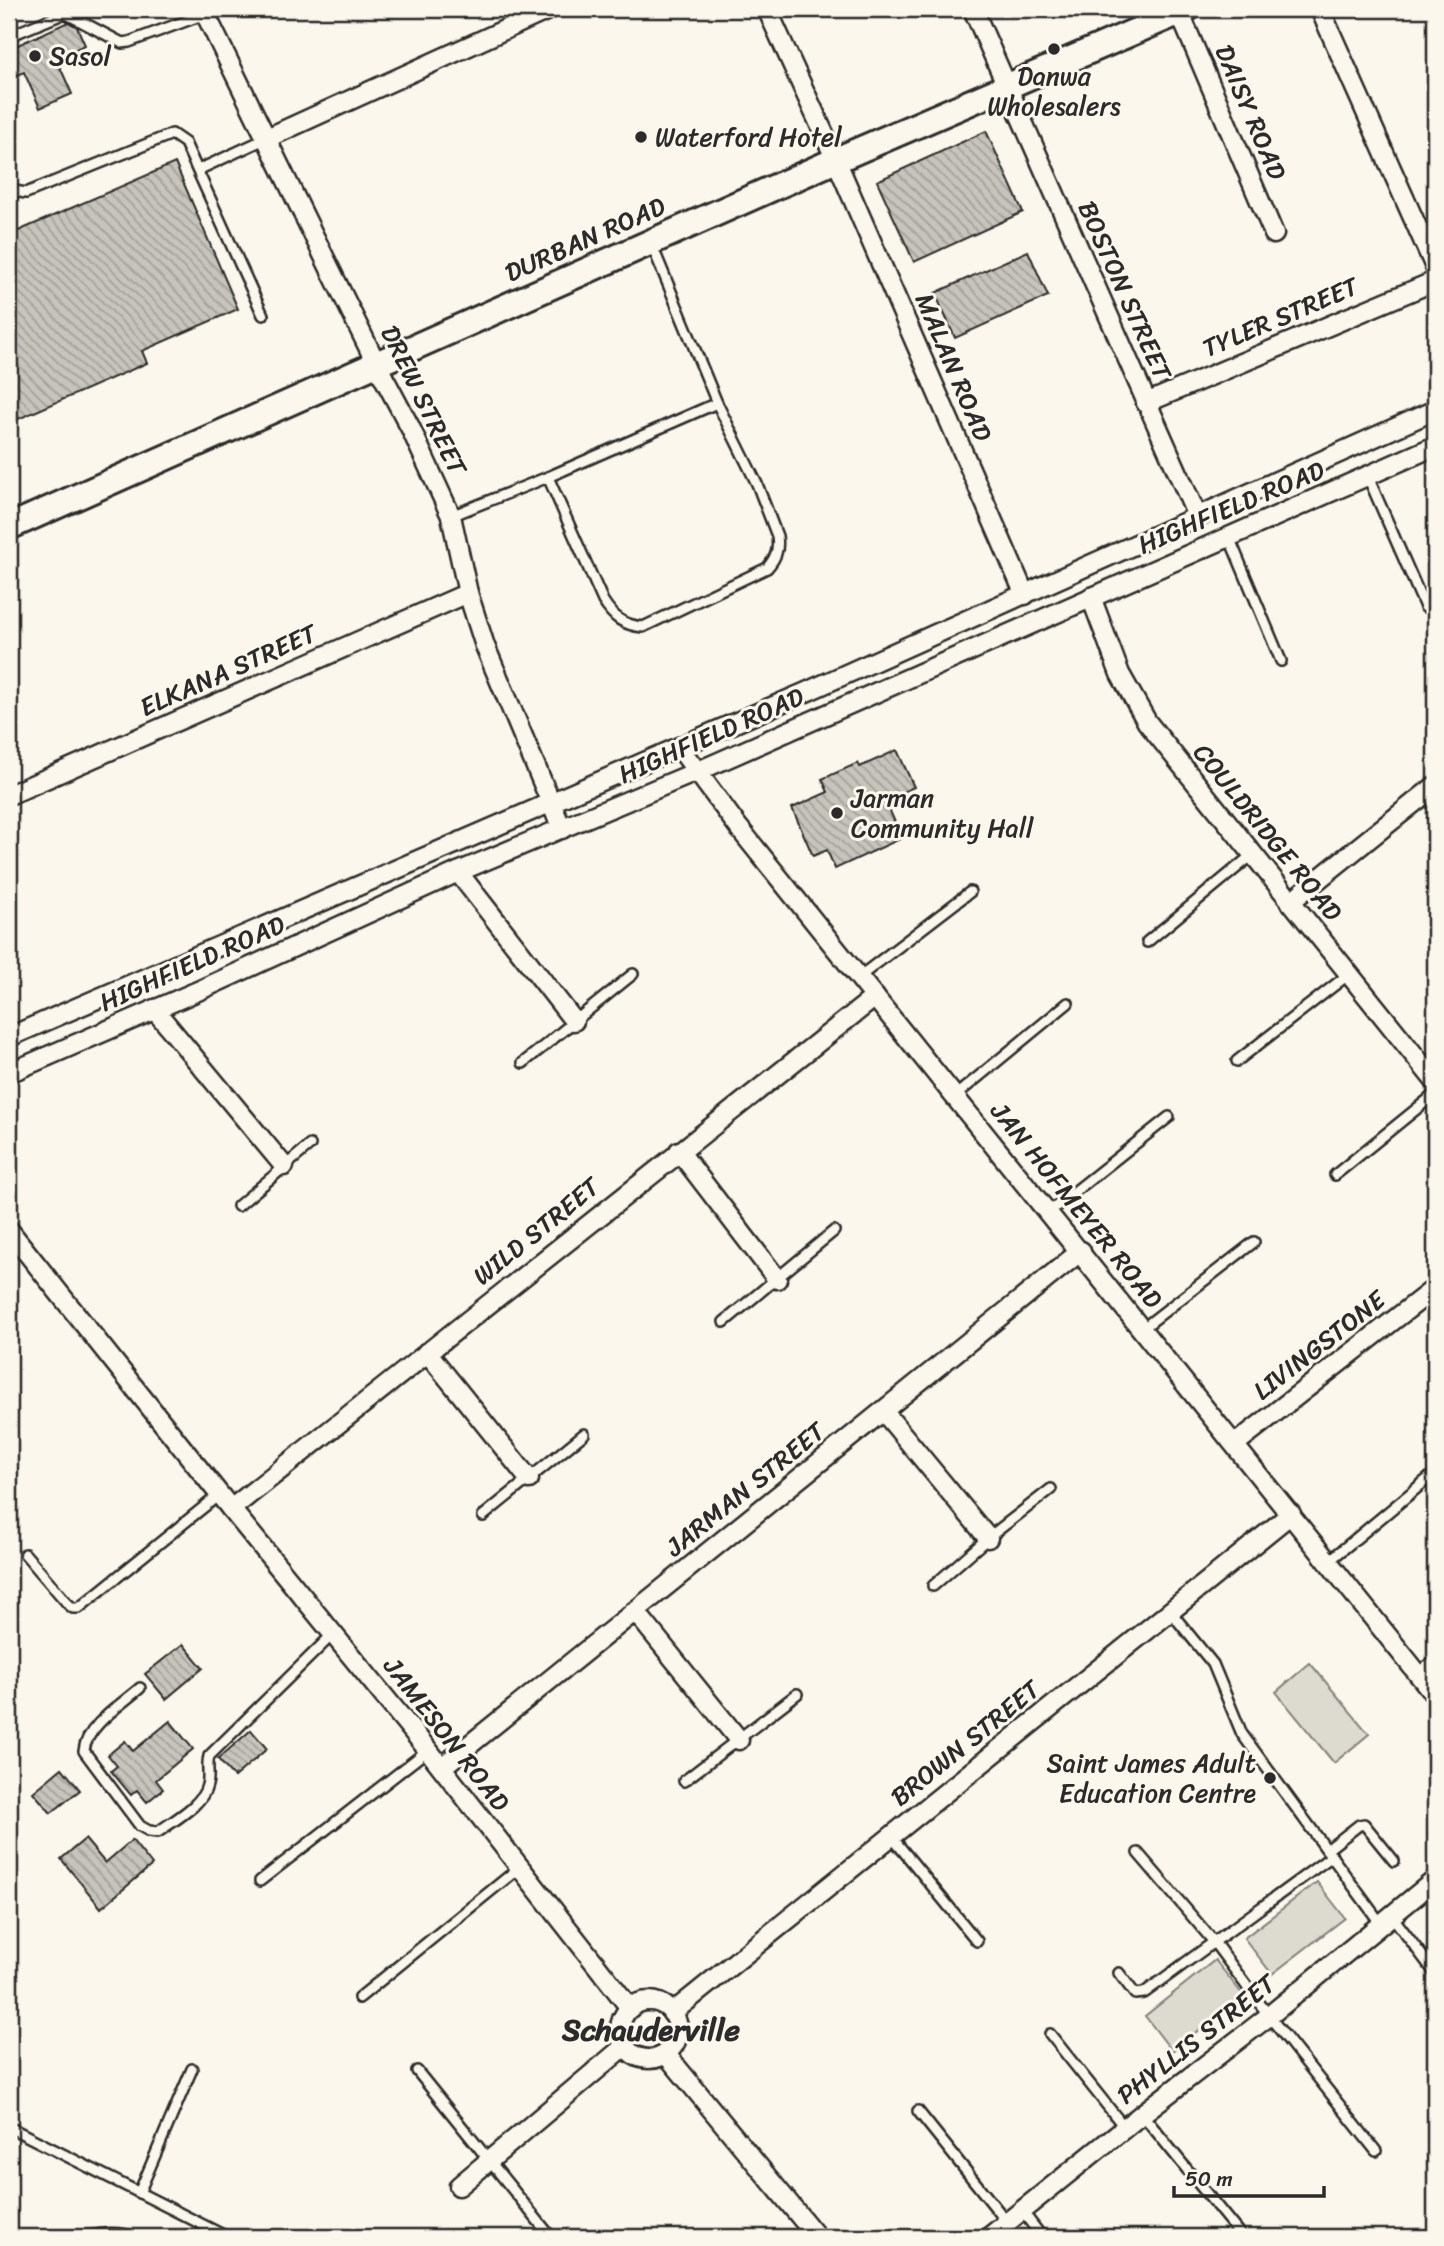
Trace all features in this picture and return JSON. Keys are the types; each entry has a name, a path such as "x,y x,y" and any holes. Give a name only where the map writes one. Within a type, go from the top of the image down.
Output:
{"street":[{"path":"267,138 550,9"},
{"name":"MALAN ROAD","path":"766,9 1025,595"},
{"name":"BOSTON STREET","path":"973,9 1197,516"},
{"path":"1320,9 1435,267"},
{"name":"DURBAN ROAD","path":"9,527 1007,84 1181,10"},
{"name":"DAISY ROAD","path":"1181,10 1274,233"},
{"name":"DREW STREET","path":"204,11 410,427 451,516 468,593 498,680 562,829"},
{"name":"TYLER STREET","path":"1146,403 1435,281"},
{"name":"HIGHFIELD ROAD","path":"9,1037 1025,595 1435,410"},
{"name":"HIGHFIELD ROAD","path":"9,1073 458,872 696,772 1435,446"},
{"name":"ELKANA STREET","path":"9,795 468,593"},
{"name":"COULDRIDGE ROAD","path":"1091,597 1120,674 1147,722 1435,1081"},
{"name":"JAN HOFMEYER ROAD","path":"679,747 859,977 1435,1695"},
{"path":"1290,902 1435,786"},
{"path":"458,872 574,1021"},
{"name":"WILD STREET","path":"231,1509 875,997"},
{"path":"154,1009 284,1166"},
{"path":"679,1151 776,1279"},
{"name":"JAMESON ROAD","path":"9,1230 231,1509 442,1767 630,2008"},
{"name":"JARMAN STREET","path":"442,1767 1081,1251"},
{"name":"LIVINGSTONE","path":"1236,1444 1435,1288"},
{"path":"427,1352 529,1479"},
{"path":"884,1412 988,1538"},
{"name":"BROWN STREET","path":"673,2013 1291,1514"},
{"path":"635,1611 739,1740"},
{"name":"PHYLLIS STREET","path":"989,2237 1269,2016 1435,1880"},
{"path":"648,2001 666,2006 673,2013 676,2039 666,2053 657,2057 639,2057 625,2046 620,2030 624,2014 630,2008 648,2001"},
{"path":"459,2186 625,2046"},
{"path":"666,2053 817,2237"}],"lane":[{"path":"9,36 65,11 122,43 204,11"},
{"path":"9,190 26,193 172,134 185,143 263,315"},
{"path":"198,170 267,138"},
{"path":"548,477 603,601 621,622 629,625 643,627 767,568 777,552 777,536 757,484 717,403 650,242"},
{"path":"451,516 717,403"},
{"path":"1368,477 1425,607"},
{"path":"1229,537 1282,661"},
{"path":"1147,942 1252,855"},
{"path":"859,977 970,892"},
{"path":"523,1063 633,974"},
{"path":"1237,1061 1349,974"},
{"path":"955,1096 1068,1003"},
{"path":"1335,1175 1435,1094"},
{"path":"1049,1212 1169,1116"},
{"path":"238,1206 310,1145"},
{"path":"724,1322 834,1231"},
{"path":"1142,1329 1254,1242"},
{"path":"483,1516 583,1434"},
{"path":"1329,1561 1435,1473"},
{"path":"933,1586 988,1538 1051,1489"},
{"path":"25,1554 68,1604 79,1608 220,1494"},
{"path":"1170,1611 1213,1664 1242,1734 1330,1853 1435,1973"},
{"path":"140,1688 90,1731 84,1751 140,1826 158,1832 199,1800 207,1787 206,1765 209,1756 333,1634"},
{"path":"1418,1674 1435,1661"},
{"path":"684,1782 797,1694"},
{"path":"260,1881 428,1750"},
{"path":"1119,1973 1132,1990 1141,1994 1330,1853 1359,1825 1364,1824 1394,1861"},
{"path":"891,1836 978,1941"},
{"path":"1138,1853 1214,1942 1376,2151"},
{"path":"359,1998 519,1868"},
{"path":"1050,2034 1125,2128"},
{"path":"139,2193 192,2069"},
{"path":"417,2071 551,2237"},
{"path":"918,2111 1015,2217 1042,2237"},
{"path":"1142,2114 1242,2237"},
{"path":"9,2127 227,2237"},
{"path":"83,2237 122,2233 135,2237"}],"shaded area":[{"path":"1310,1663 1369,1734 1334,1763 1276,1692"},
{"path":"1317,1882 1345,1918 1272,1974 1244,1938"},
{"path":"1215,1960 1243,1995 1172,2051 1145,2016"}],"building":[{"path":"68,22 77,27 85,45 56,58 72,94 40,108 24,72 9,79 9,49"},
{"path":"986,131 1023,212 914,262 877,181"},
{"path":"175,163 238,309 142,351 147,363 9,423 9,235"},
{"path":"1028,251 1048,296 955,338 935,293"},
{"name":"Jarman Community Hall","path":"897,750 914,787 885,800 902,838 835,869 827,850 813,856 792,808 828,792 822,779 858,763 860,767"},
{"path":"183,1644 203,1668 166,1699 145,1674"},
{"path":"170,1721 193,1749 156,1780 163,1789 147,1802 137,1790 131,1795 111,1771 117,1766 108,1755 125,1741 133,1751"},
{"path":"251,1730 267,1749 234,1777 218,1759"},
{"path":"62,1768 80,1790 51,1813 33,1792"},
{"path":"85,1839 105,1863 132,1840 152,1865 101,1908 61,1859"}],"place":[{"name":"Danwa Wholesalers","path":"1054,49"},
{"name":"Sasol","path":"35,56"},
{"name":"Waterford Hotel","path":"641,137"},
{"name":"Jarman Community Hall","path":"837,813"},
{"name":"Saint James Adult Education Centre","path":"1270,1778"}],"district":[{"name":"Schauderville","path":"651,2030"}]}
